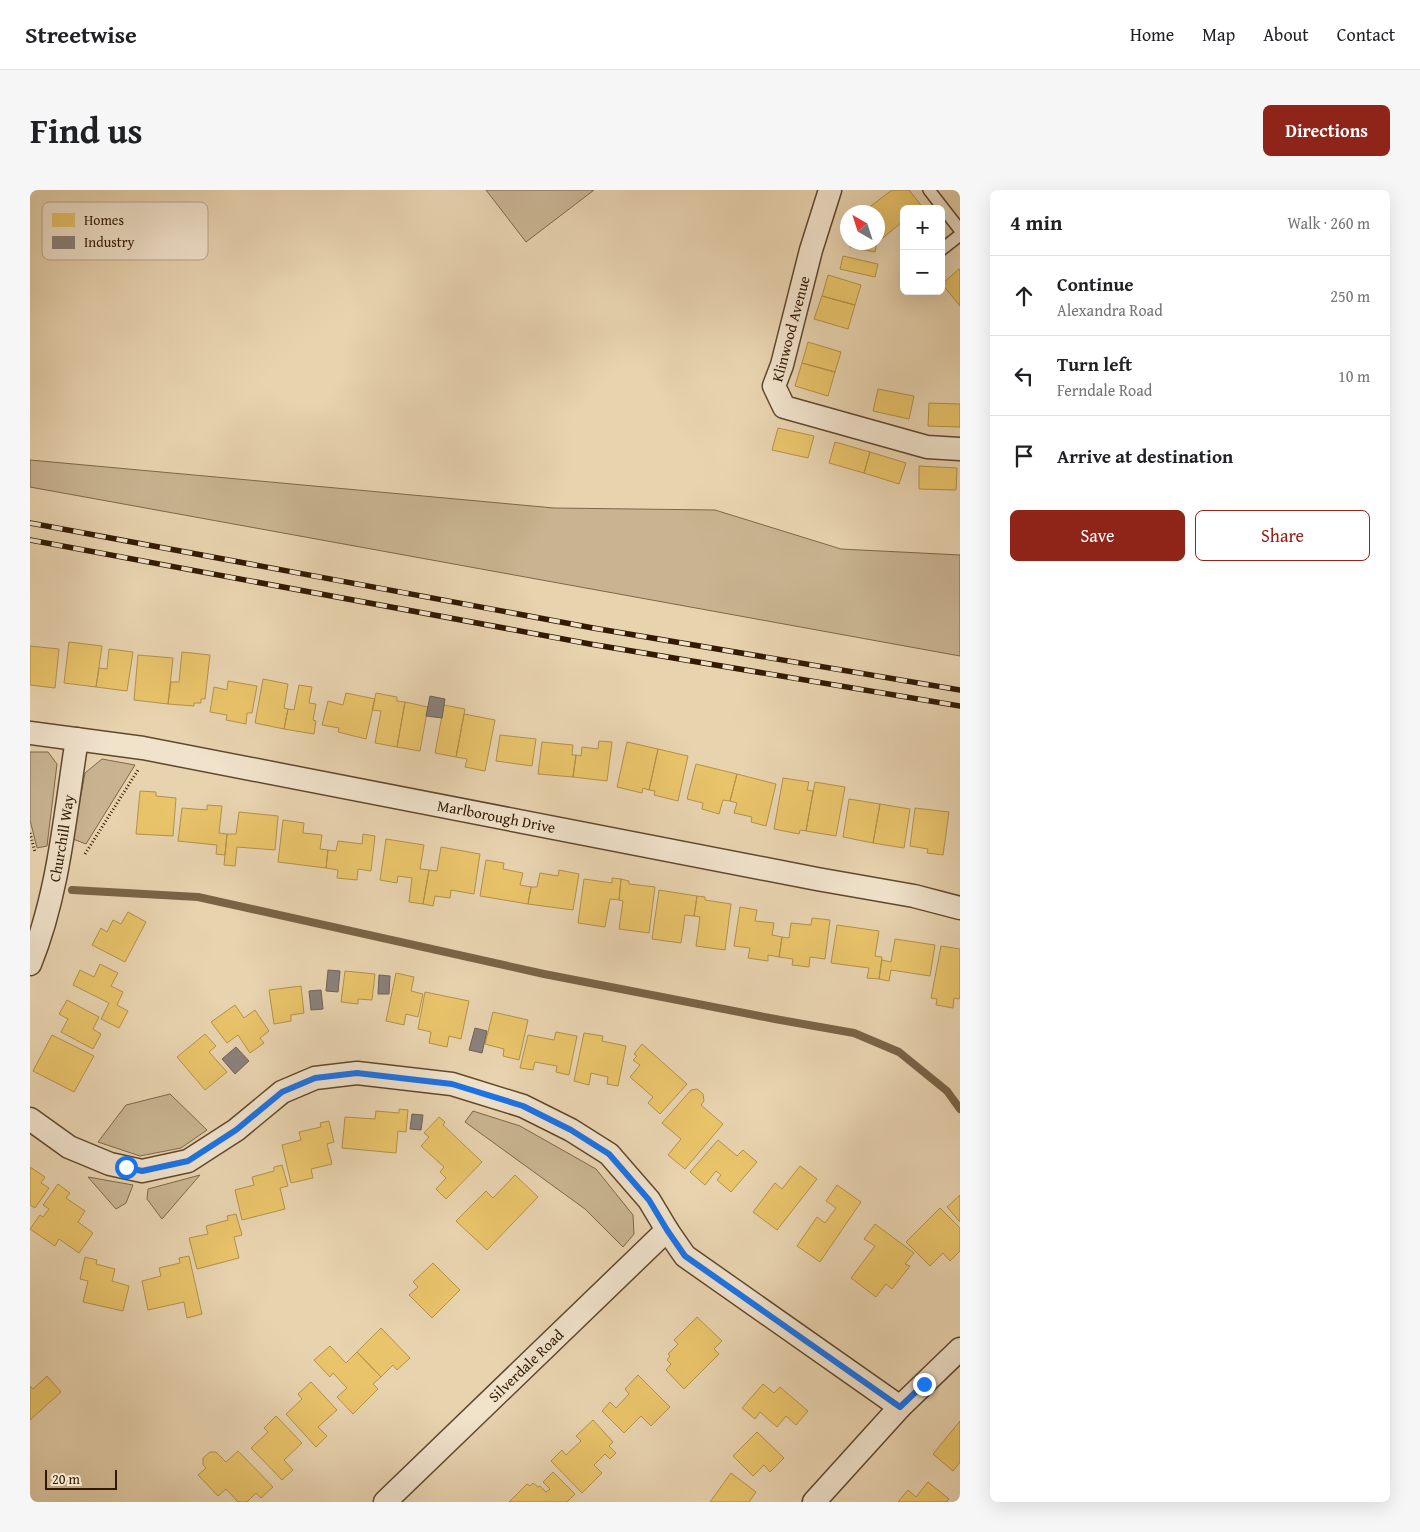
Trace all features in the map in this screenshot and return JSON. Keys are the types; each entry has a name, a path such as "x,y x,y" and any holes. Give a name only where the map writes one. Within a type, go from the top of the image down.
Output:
{"street":[{"name":"Klinwood Avenue","path":"830,190 811,250 782,365 774,386 784,407 926,447 960,449"},
{"name":"Marlborough Drive","path":"30,733 142,748 817,880 914,896 960,908"},
{"name":"Churchill Way","path":"30,964 41,937 58,862 77,739"},
{"path":"30,1119 69,1147 110,1164 142,1171 188,1161 236,1130 282,1092 315,1078 357,1073 452,1084 523,1106 571,1130 609,1154 649,1200 685,1256 900,1407"},
{"name":"Silverdale Road","path":"385,1502 667,1230"},
{"path":"814,1502 900,1407 960,1349"}],"lane":[{"path":"929,190 960,230"},
{"path":"945,247 960,235"}],"path":[{"path":"30,833 37,859 79,863 141,765 142,748"}],"shaded area":[{"path":"486,190 594,190 526,242"},
{"path":"30,460 554,508 715,510 841,549 960,555 960,656 30,487"},
{"path":"30,752 48,752 57,764 47,846 37,848 30,820"},
{"path":"102,759 135,765 86,844 73,839 85,773"},
{"path":"170,1094 207,1130 181,1148 140,1156 98,1142 126,1105"},
{"path":"473,1111 520,1126 596,1169 633,1215 634,1234 623,1247 585,1209 465,1122"},
{"path":"200,1175 162,1219 147,1199 148,1189"},
{"path":"88,1177 133,1185 126,1203 116,1209"}],"building: Homes":[{"path":"892,190 909,190 921,205 900,205 900,224 885,236 885,205 872,205"},
{"path":"843,256 878,264 875,277 840,269"},
{"path":"960,270 960,306 945,288 945,281"},
{"path":"828,275 861,285 855,305 822,296"},
{"path":"822,296 855,305 848,329 814,319"},
{"path":"808,342 841,352 835,372 802,363"},
{"path":"802,363 835,372 828,396 795,386"},
{"path":"878,389 914,396 909,419 873,411"},
{"path":"929,403 960,404 960,427 928,426"},
{"path":"778,428 814,436 808,458 772,450"},
{"path":"835,442 870,452 864,473 829,463"},
{"path":"870,452 906,463 899,484 864,473"},
{"path":"919,466 957,468 956,490 919,489"},
{"path":"69,642 102,646 96,687 64,683"},
{"path":"30,646 59,649 55,688 30,685"},
{"path":"109,649 133,652 127,691 96,687 99,668 107,669"},
{"path":"182,652 210,655 205,699 201,699 201,703 194,703 194,706 168,704 171,682 179,682"},
{"path":"138,655 173,658 168,704 134,700"},
{"path":"263,679 288,684 284,708 288,709 284,729 255,723"},
{"path":"228,681 257,686 252,713 247,713 246,724 226,720 227,715 210,712 214,687 227,690"},
{"path":"299,685 312,687 309,703 316,704 313,720 316,721 314,734 284,729 288,709 294,710"},
{"path":"346,693 375,699 366,739 338,732 339,728 322,725 328,701 343,705"},
{"path":"376,693 397,697 397,701 405,702 397,747 375,743 381,711 372,710"},
{"path":"405,702 428,707 420,751 397,747"},
{"path":"444,705 465,709 456,757 435,753"},
{"path":"464,714 495,720 485,771 465,767 467,759 456,757"},
{"path":"500,735 536,739 532,766 496,761"},
{"path":"599,741 612,742 607,781 573,777 576,755 581,756 582,747 598,749"},
{"path":"542,742 573,745 572,755 576,755 573,777 538,774"},
{"path":"627,742 658,749 649,790 643,788 642,793 617,787"},
{"path":"658,749 688,756 678,801 654,795 655,791 649,790"},
{"path":"696,764 737,774 730,801 723,800 719,814 702,809 703,803 687,799"},
{"path":"737,774 776,784 766,826 751,822 752,817 734,813 737,803 730,801"},
{"path":"783,778 809,782 807,790 813,791 806,831 800,830 799,834 774,829"},
{"path":"815,782 845,787 836,836 806,831"},
{"path":"140,791 156,792 156,796 176,798 173,836 136,834"},
{"path":"849,799 880,804 873,843 843,837"},
{"path":"880,804 910,809 904,848 873,843"},
{"path":"207,805 222,806 219,833 227,834 225,855 216,854 217,845 178,841 182,808 207,810"},
{"path":"915,808 949,812 943,855 927,853 928,849 910,846"},
{"path":"239,812 278,816 275,850 237,847 235,866 224,865 227,834 236,834"},
{"path":"283,820 304,823 303,833 322,835 320,849 328,850 326,868 278,862"},
{"path":"363,834 375,836 371,871 358,869 357,880 337,878 338,870 326,868 328,850 336,851 338,841 362,844"},
{"path":"386,839 424,845 420,869 429,870 423,904 409,902 412,878 398,876 397,883 380,880"},
{"path":"441,847 480,854 474,894 451,890 450,898 435,896 433,906 423,904 429,870 437,871"},
{"path":"486,860 504,863 503,869 523,873 520,885 531,887 528,904 480,896"},
{"path":"559,870 579,874 573,910 528,904 531,887 537,887 540,873 558,876"},
{"path":"612,878 621,879 619,900 610,899 605,927 578,923 584,879 612,883"},
{"path":"621,879 629,881 629,884 655,887 649,933 619,929 623,901 619,900"},
{"path":"659,890 697,896 694,916 685,915 681,943 652,939"},
{"path":"697,896 705,897 705,900 731,904 725,950 696,946 700,917 694,916"},
{"path":"740,907 757,910 755,921 774,923 772,935 782,937 779,957 768,955 768,961 748,958 750,948 734,946"},
{"path":"128,912 146,922 125,962 92,945 101,928 107,932 113,920 121,924"},
{"path":"812,918 830,920 825,959 810,957 809,967 792,965 793,959 779,957 782,937 789,938 791,923 811,925"},
{"path":"837,925 879,931 875,956 882,957 879,979 867,978 869,968 831,963"},
{"path":"895,939 935,945 930,976 891,970 889,981 879,979 882,960 891,962"},
{"path":"941,946 960,949 960,995 959,999 954,998 953,1008 936,1005 937,999 931,998"},
{"path":"100,964 118,973 111,986 123,992 117,1005 128,1011 119,1028 101,1019 109,1003 73,985 80,970 94,977"},
{"path":"345,971 375,974 372,1000 358,999 358,1004 341,1002"},
{"path":"396,973 414,977 411,991 423,994 418,1017 406,1014 404,1025 386,1021"},
{"path":"301,986 304,1013 291,1015 291,1021 274,1024 269,990"},
{"path":"425,992 469,1001 461,1039 449,1036 447,1047 429,1043 431,1032 418,1029"},
{"path":"67,1000 99,1017 93,1029 101,1034 93,1049 61,1032 68,1019 59,1014"},
{"path":"235,1005 244,1018 255,1010 269,1031 260,1038 264,1043 250,1053 238,1035 227,1043 211,1022"},
{"path":"493,1012 528,1020 519,1060 503,1056 504,1049 485,1044"},
{"path":"556,1032 577,1036 569,1075 556,1072 557,1066 535,1062 533,1070 520,1068 528,1035 554,1040"},
{"path":"584,1033 603,1036 602,1041 626,1046 618,1086 607,1084 608,1077 591,1073 589,1085 574,1081"},
{"path":"205,1034 216,1046 209,1052 227,1072 205,1090 177,1057"},
{"path":"52,1035 94,1056 74,1092 33,1071"},
{"path":"642,1044 687,1084 660,1114 648,1103 653,1097 630,1077 640,1065 633,1060 637,1056 634,1054"},
{"path":"697,1089 703,1094 704,1101 701,1105 723,1124 685,1169 668,1155 681,1139 662,1123 691,1090"},
{"path":"399,1109 408,1110 406,1132 398,1131 396,1153 342,1148 345,1117 375,1119 376,1111 399,1113"},
{"path":"439,1117 445,1122 443,1125 482,1162 446,1199 436,1189 446,1178 440,1172 444,1167 421,1146 429,1137 424,1133"},
{"path":"329,1121 334,1142 327,1144 332,1164 311,1169 313,1178 291,1183 282,1145 301,1140 299,1132 321,1127 320,1123"},
{"path":"718,1140 737,1156 743,1150 757,1162 731,1192 717,1180 721,1175 716,1171 705,1185 690,1172"},
{"path":"282,1165 288,1186 280,1188 285,1209 242,1220 235,1190 254,1185 252,1177 274,1171 274,1167"},
{"path":"800,1166 817,1179 777,1230 753,1212 775,1183 782,1189"},
{"path":"30,1167 45,1177 41,1183 49,1188 35,1208 30,1205"},
{"path":"515,1175 538,1197 487,1250 456,1221 486,1191 493,1198"},
{"path":"58,1184 70,1193 66,1198 85,1211 78,1222 93,1233 79,1253 59,1239 55,1246 30,1229 40,1215 43,1217 49,1209 43,1205"},
{"path":"837,1185 861,1202 820,1262 797,1246 817,1217 825,1223 836,1208 826,1201"},
{"path":"960,1195 960,1222 947,1207"},
{"path":"940,1208 960,1228 960,1251 950,1261 943,1253 930,1266 906,1242"},
{"path":"236,1214 242,1235 234,1237 239,1258 197,1269 189,1238 208,1234 206,1226 228,1220 227,1216"},
{"path":"875,1224 914,1253 905,1264 910,1266 892,1289 886,1284 876,1297 851,1278 875,1246 864,1239"},
{"path":"189,1256 202,1314 187,1318 184,1302 148,1310 142,1281 161,1276 159,1268 180,1263 179,1258"},
{"path":"85,1257 97,1260 96,1264 115,1269 112,1281 129,1286 123,1311 83,1302 88,1281 80,1279"},
{"path":"433,1263 460,1290 432,1318 409,1295 418,1287 413,1282"},
{"path":"697,1317 722,1341 714,1349 719,1354 684,1389 666,1370 671,1364 667,1360 670,1356 668,1354 678,1344 674,1340"},
{"path":"381,1328 410,1358 397,1370 393,1365 381,1377 357,1352"},
{"path":"330,1346 346,1363 357,1352 381,1377 373,1384 378,1389 353,1414 337,1397 347,1388 333,1373 330,1377 314,1360"},
{"path":"638,1375 670,1407 651,1426 641,1416 624,1433 602,1411 610,1402 616,1408 629,1394 625,1389"},
{"path":"47,1376 61,1392 30,1420 30,1386 33,1389"},
{"path":"311,1382 337,1410 318,1427 327,1436 316,1447 286,1414 302,1399 298,1394"},
{"path":"763,1384 774,1393 780,1387 808,1411 796,1425 786,1416 777,1427 760,1412 755,1419 742,1408"},
{"path":"276,1416 302,1443 284,1460 293,1470 282,1480 251,1448 268,1432 264,1428"},
{"path":"593,1420 613,1442 609,1446 616,1453 610,1459 605,1454 594,1465 602,1473 582,1493 551,1461 562,1450 566,1455 581,1441 576,1436"},
{"path":"960,1421 960,1462 953,1471 933,1454"},
{"path":"757,1432 784,1458 770,1472 764,1465 753,1476 733,1456"},
{"path":"238,1451 273,1487 261,1498 256,1493 247,1502 238,1502 226,1489 218,1496 198,1475 206,1468 203,1465 203,1458 210,1452 216,1452 226,1462"},
{"path":"553,1472 575,1494 567,1502 509,1502 527,1484 530,1486 533,1483 538,1487 540,1486 546,1492 550,1489 543,1482"},
{"path":"731,1473 756,1492 749,1502 710,1502"},
{"path":"928,1482 949,1499 946,1502 898,1502 908,1490 916,1497"}],"building: Industry":[{"path":"430,696 445,699 442,718 426,716"},
{"path":"328,970 340,971 338,992 326,991"},
{"path":"379,975 390,976 389,994 378,994"},
{"path":"321,990 323,1009 311,1010 309,991"},
{"path":"475,1028 487,1031 482,1053 469,1050"},
{"path":"236,1047 249,1061 235,1074 222,1059"},
{"path":"412,1114 423,1115 421,1130 410,1129"}],"waterway":[{"path":"72,890 198,897 544,974 854,1033 899,1052 947,1091 960,1109"}],"railway":[{"path":"30,523 593,628 960,690"},
{"path":"30,540 590,644 960,706"}],"route":[{"path":"126,1167 142,1171 188,1161 236,1130 282,1092 315,1078 357,1073 452,1084 523,1106 571,1130 609,1154 649,1200 685,1256 900,1407 924,1384"}]}
